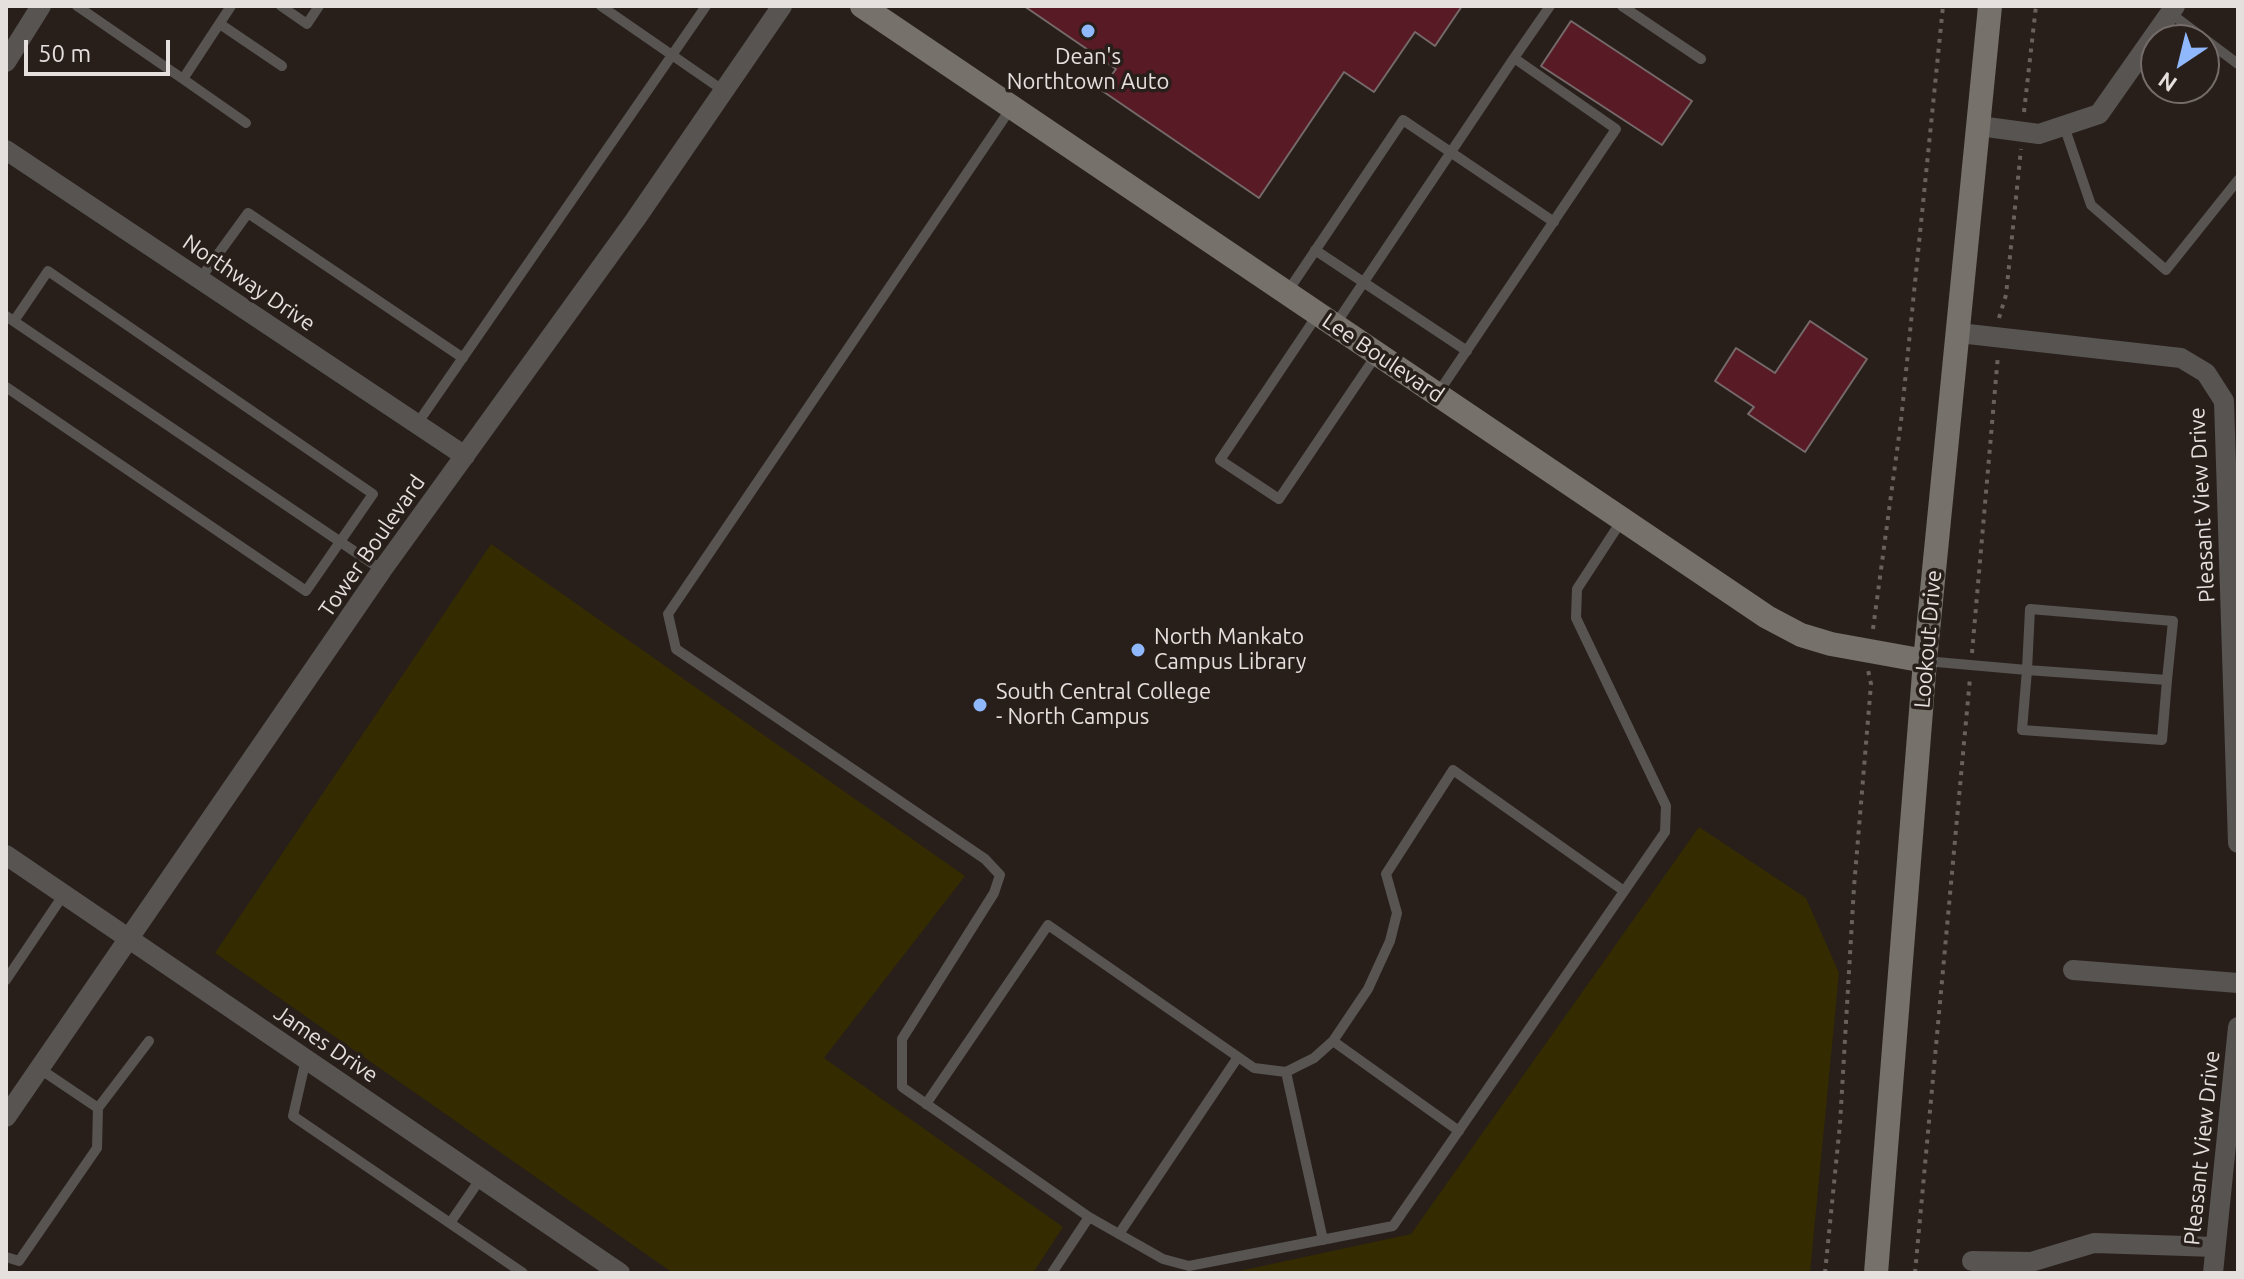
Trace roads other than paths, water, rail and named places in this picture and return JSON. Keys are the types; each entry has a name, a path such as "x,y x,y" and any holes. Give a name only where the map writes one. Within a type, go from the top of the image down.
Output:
{"main road":[{"name":"Lookout Drive","path":"1876,1273 1925,661 1990,6"},
{"name":"Lee Boulevard","path":"874,9 1011,107 1767,617 1801,635 1858,650 1925,661"}],"street":[{"path":"7,58 41,6"},
{"name":"Tower Boulevard","path":"6,1117 382,570 782,6"},
{"path":"1979,126 2039,134 2099,114 2173,10"},
{"name":"Northway Drive","path":"6,150 465,456"},
{"name":"Pleasant View Drive","path":"1959,333 2181,358 2206,373 2224,401 2238,843"},
{"name":"James Drive","path":"6,855 620,1273"},
{"path":"2073,970 2238,983"},
{"name":"Pleasant View Drive","path":"2213,1273 2238,1027"},
{"path":"1972,1261 2031,1262 2094,1243 2215,1247"}],"lane":[{"path":"77,6 246,123"},
{"path":"183,79 231,6"},
{"path":"281,6 307,24 319,6"},
{"path":"601,6 724,91"},
{"path":"417,424 706,6"},
{"path":"1377,354 1279,499 1220,460 1326,320 1363,282 1550,6"},
{"path":"1622,6 1701,59"},
{"path":"2173,10 2238,64"},
{"path":"220,24 282,66"},
{"path":"1437,395 1616,129 1514,58"},
{"path":"1011,107 668,614 676,649 985,859 1000,875 994,893 902,1039 902,1087 1089,1217 1163,1259 1189,1266 1393,1226 1665,832 1666,806 1576,618 1577,589 1622,520"},
{"path":"1286,293 1403,120 1554,222"},
{"path":"2064,126 2091,205 2166,270 2238,180"},
{"path":"200,279 248,213 463,358"},
{"path":"1315,250 1467,351"},
{"path":"6,387 306,591 340,542 373,494 48,271 10,318 340,542 382,570"},
{"path":"2030,609 2173,621 2167,680 2162,740 2022,730 2030,609"},
{"path":"1925,661 2167,680"},
{"path":"926,1104 1048,925 1254,1068 1286,1072 1314,1058 1333,1041 1368,989 1390,941 1397,913 1386,874 1453,770 1624,891"},
{"path":"6,980 64,894"},
{"path":"6,1257 19,1261 97,1148 98,1108 149,1041"},
{"path":"1333,1041 1459,1131"},
{"path":"1119,1234 1238,1057"},
{"path":"306,1059 293,1116 523,1273"},
{"path":"40,1069 98,1108"},
{"path":"1286,1072 1323,1240"},
{"path":"450,1223 481,1178"},
{"path":"1052,1273 1089,1217"}],"place":[{"name":"Dean's Northtown Auto","path":"1088,31"},
{"name":"North Mankato Campus Library","path":"1138,650"},
{"name":"South Central College - North Campus","path":"980,705"}]}
